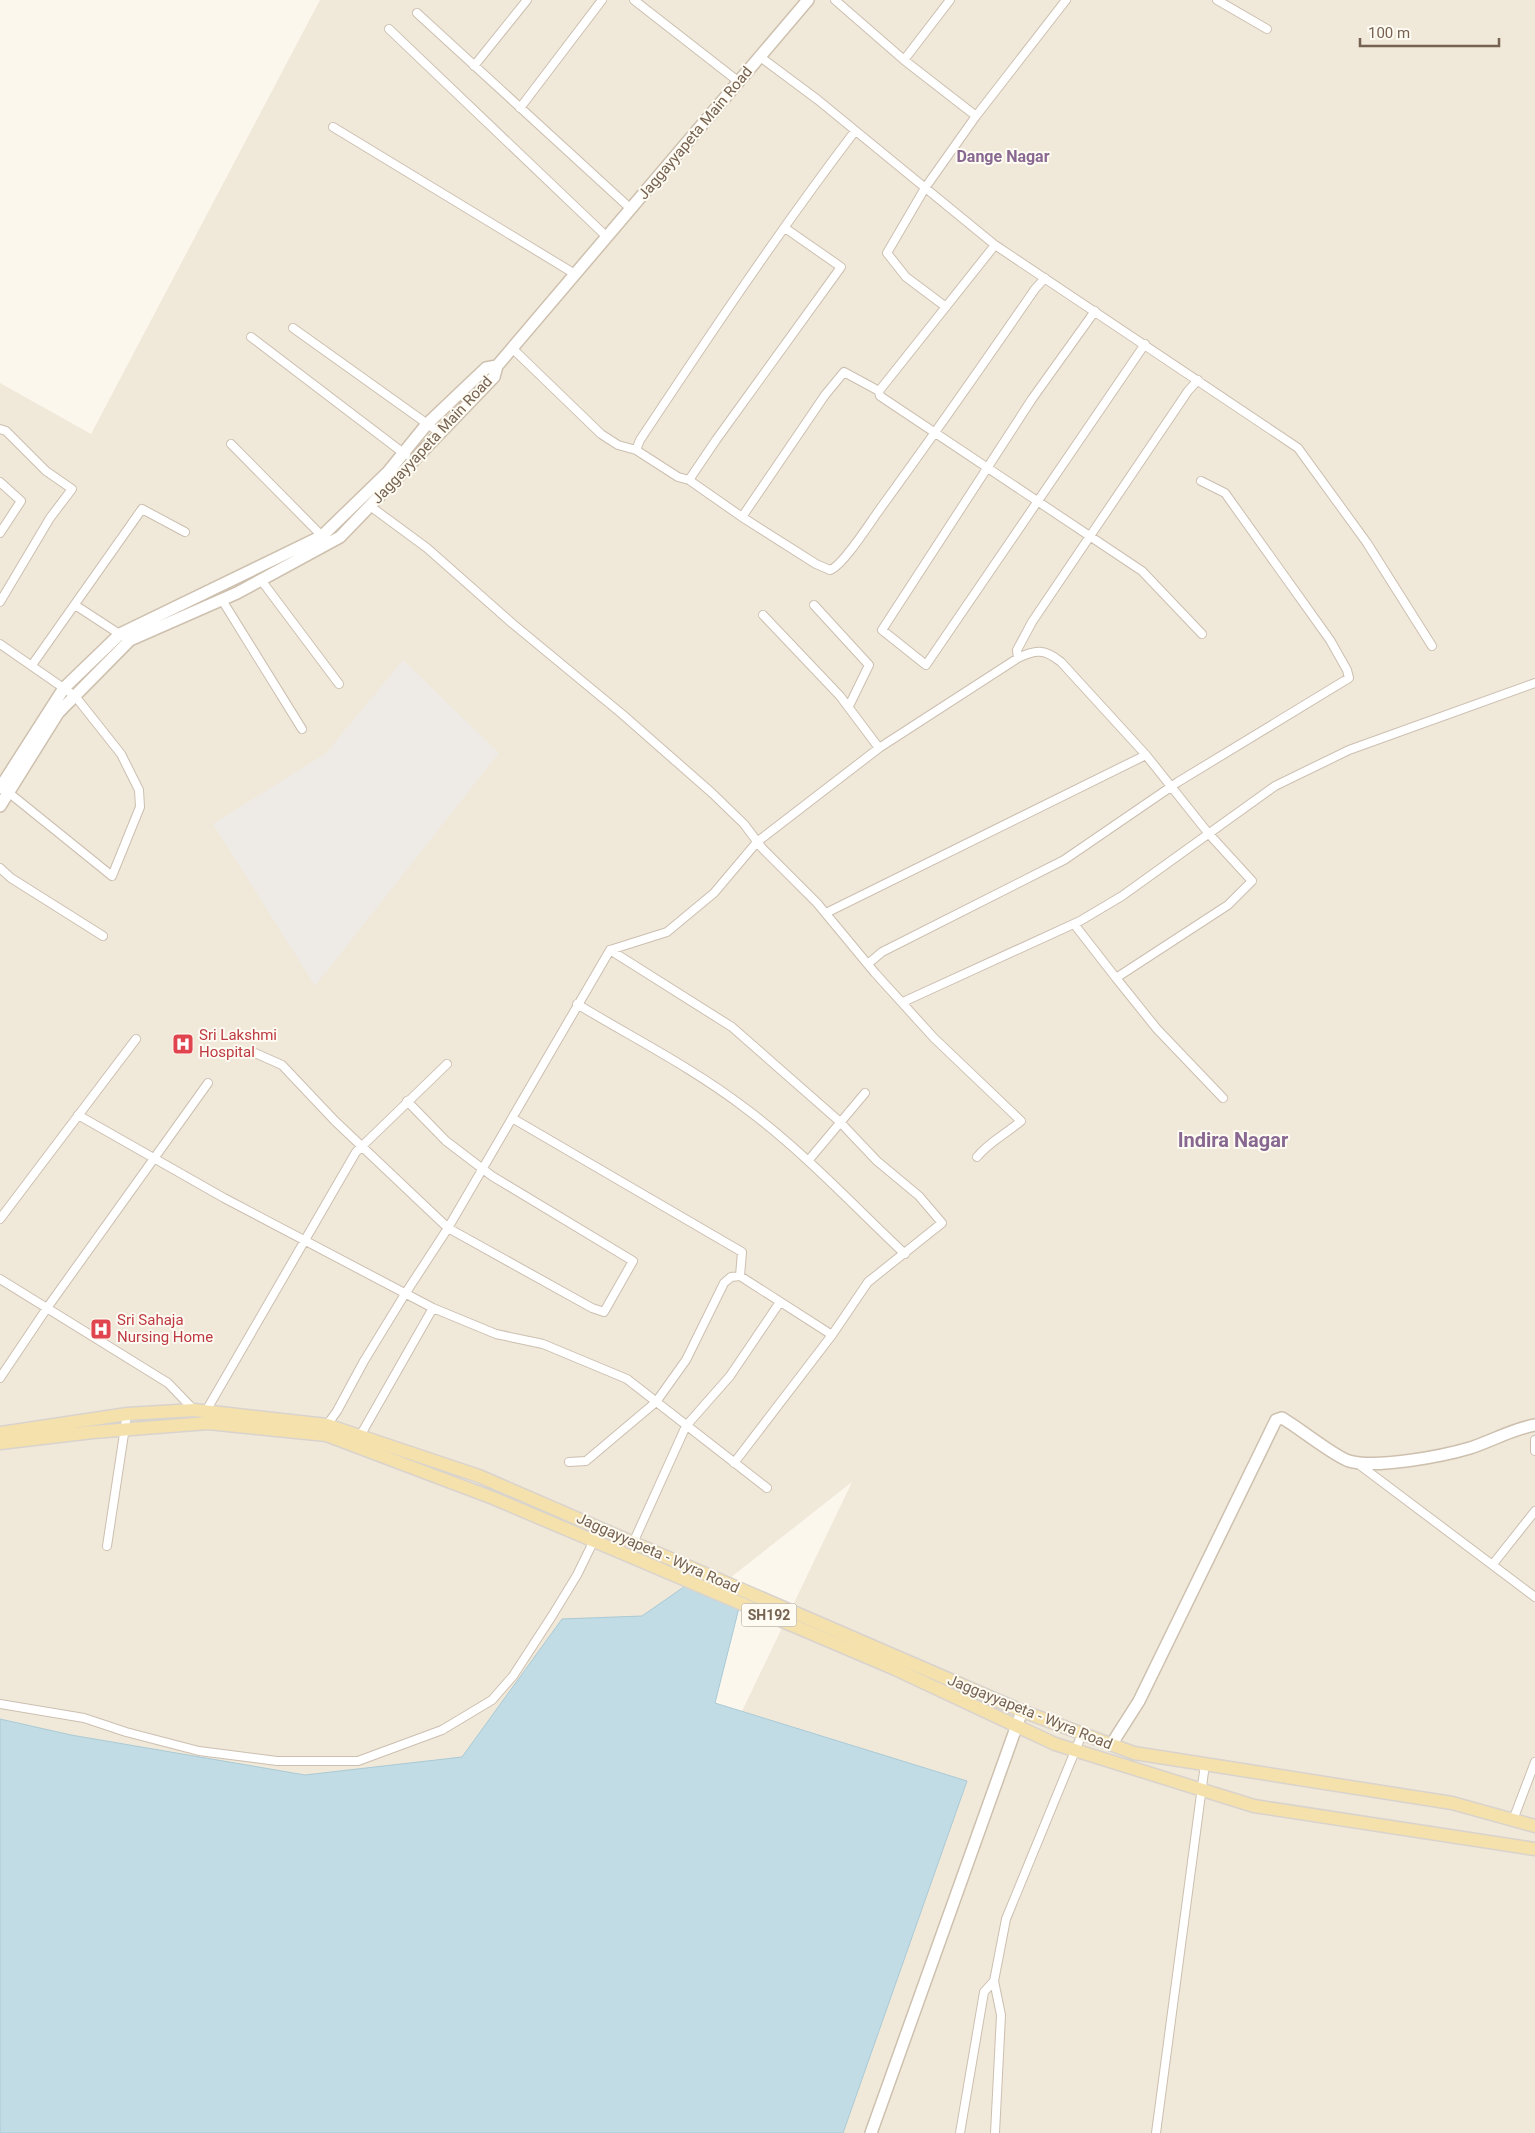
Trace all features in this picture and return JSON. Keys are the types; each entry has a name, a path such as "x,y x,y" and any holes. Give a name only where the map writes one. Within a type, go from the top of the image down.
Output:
{"main road":[{"name":"Jaggayyapeta Main Road","path":"0,806 4,790 58,713 75,696 125,637 222,600 261,580 326,539 340,537 494,377 497,366 808,0"},
{"path":"4,790 64,688 125,637 326,539 388,472 427,424 486,368 497,366"},
{"name":"Jaggayyapeta - Wyra Road","path":"0,1433 128,1414 200,1410 327,1425 479,1476 1022,1712 1134,1753 1452,1803 1535,1826"},
{"path":"1111,1745 1139,1701 1276,1420 1282,1418 1341,1457 1355,1462 1372,1463 1430,1457 1471,1447 1523,1427 1535,1425"},
{"name":"SH192","path":"0,1443 126,1429 208,1423 326,1435 493,1498 893,1668 1055,1744 1075,1751 1254,1806 1535,1849"},
{"path":"871,2133 1022,1712"}],"street":[{"path":"474,66 528,0"},
{"path":"520,108 602,0"},
{"path":"634,0 739,82"},
{"path":"835,0 904,60 976,116"},
{"path":"904,60 950,0"},
{"path":"946,307 906,277 886,253 925,188 976,116 1066,0"},
{"path":"1217,0 1267,29"},
{"path":"417,13 631,209"},
{"path":"389,29 607,237"},
{"path":"759,56 855,131 995,246 1145,344 1298,448 1367,543 1432,646"},
{"path":"333,127 575,274"},
{"path":"636,450 640,440 808,192 855,131"},
{"path":"689,480 841,267 785,228"},
{"path":"879,392 995,246"},
{"path":"512,348 601,434 618,445 636,450 678,477 689,480 742,517 816,564 830,570 835,568 935,434 1035,289 1045,278"},
{"path":"1095,311 1032,399 882,630 926,665 1145,344"},
{"path":"293,328 440,433"},
{"path":"251,337 414,461"},
{"path":"742,517 840,373 850,374 879,392 880,396 935,434 1142,571 1202,634"},
{"path":"1018,658 1016,650 1032,622 1188,391 1198,380"},
{"path":"0,429 6,431 46,471 72,489 50,518 0,602"},
{"path":"231,444 326,539"},
{"path":"868,963 882,952 1064,860 1170,787 1349,678 1347,670 1330,640 1226,492 1201,481"},
{"path":"0,482 21,500 0,533"},
{"path":"370,506 428,548 512,624 622,714 712,793 744,824 757,842 826,913 934,1038 1021,1121 1005,1135 987,1144 977,1157"},
{"path":"32,665 142,509 185,532"},
{"path":"261,580 338,684"},
{"path":"222,600 302,729"},
{"path":"75,605 125,637"},
{"path":"814,606 869,665 849,706"},
{"path":"763,615 849,706 879,748"},
{"path":"0,644 75,696 121,754 139,790 140,807 112,876 4,790"},
{"path":"327,1425 405,1294 448,1228 610,950 667,932 714,893 757,842 879,748 1018,658 1039,650 1050,653 1146,755 1209,834 1252,881 1228,904 1116,978"},
{"path":"903,1002 1074,924 1122,896 1275,786 1349,750 1535,683"},
{"path":"826,913 1146,755"},
{"path":"0,868 11,878 103,936"},
{"path":"1074,924 1157,1029 1223,1098"},
{"path":"610,950 732,1027 839,1121 877,1161 919,1196 942,1223 868,1282 832,1335 734,1463"},
{"path":"577,1004 709,1082 746,1108 808,1161 905,1254"},
{"path":"0,1219 136,1039"},
{"path":"255,1053 282,1065 362,1146 448,1228 592,1308 604,1312 633,1261 482,1169 446,1141 407,1101"},
{"path":"0,1279 168,1383 200,1410 362,1146 447,1064"},
{"path":"0,1378 208,1084"},
{"path":"808,1161 839,1121 865,1093"},
{"path":"78,1114 305,1241 433,1308 496,1334 551,1347 627,1380 767,1488"},
{"path":"512,1118 742,1252 740,1276"},
{"path":"569,1462 586,1461 656,1402 686,1360 724,1283 731,1277 740,1276 832,1335"},
{"path":"633,1543 686,1426 730,1376 780,1302"},
{"path":"360,1436 433,1308"},
{"path":"107,1546 128,1414"},
{"path":"1535,1440 1533,1449 1535,1450"},
{"path":"1355,1462 1535,1596"},
{"path":"1492,1564 1535,1511"},
{"path":"0,1704 84,1718 126,1732 199,1751 277,1761 358,1762 442,1730 492,1700 512,1676 552,1616 577,1575 600,1528"},
{"path":"995,2133 1000,2015 994,1981 1006,1919 1082,1734"},
{"path":"1513,1820 1535,1762"},
{"path":"1156,2133 1205,1764"},
{"path":"960,2133 984,1992 994,1981"}],"shaded area":[{"path":"320,0 1535,0 1535,2133 802,2133 731,1734 852,1482 416,1825 0,1735 0,383 91,434"},
{"path":"403,660 499,753 315,986 213,824 326,753"}],"water":[{"path":"691,1582 740,1604 715,1703 967,1781 843,2133 0,2133 0,1719 71,1735 305,1775 462,1757 562,1619 642,1616"}],"place":[{"name":"Sri Lakshmi Hospital","path":"183,1044"},
{"name":"Sri Sahaja Nursing Home","path":"101,1329"}],"district":[{"name":"Dange Nagar","path":"1003,156"},
{"name":"Indira Nagar","path":"1233,1140"}]}
